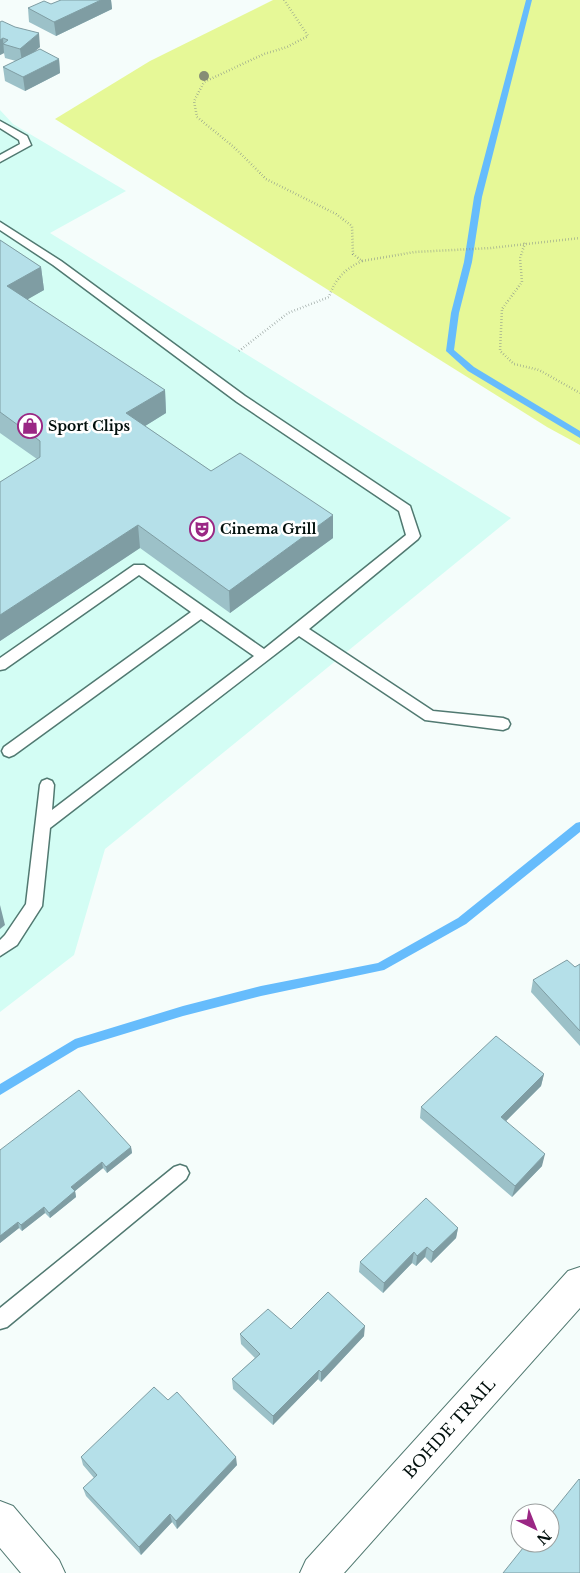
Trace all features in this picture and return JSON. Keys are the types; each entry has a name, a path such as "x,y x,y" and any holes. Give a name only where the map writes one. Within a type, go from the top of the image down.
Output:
{"street":[{"name":"BOHDE TRAIL","path":"319,1573 580,1283"},
{"path":"0,1519 46,1573"}],"lane":[{"path":"0,124 23,138 26,145 0,159"},
{"path":"0,224 57,263 241,399 405,509 414,536 299,629 43,825"},
{"path":"0,665 139,568 264,656"},
{"path":"9,752 202,612"},
{"path":"299,629 430,716 503,724"},
{"path":"0,949 11,940 34,906 47,785"},
{"path":"0,1320 180,1174"}],"path":[{"path":"284,0 308,36 287,47 264,54 204,82 194,101 197,117 235,148 266,179 336,214 352,226 353,254 362,262"},
{"path":"239,351 288,313 329,297 337,276 347,267 362,262 415,252 491,248 580,238"},
{"path":"525,243 520,258 522,282 502,309 500,351 514,364 539,370 580,393"}],"shaded area":[{"path":"0,110 13,124 126,191 50,233 511,518 105,849 74,955 0,1012"}],"green space":[{"path":"273,0 580,0 580,445 547,427 55,119 150,61"}],"building":[{"path":"61,0 101,0 54,22 28,8 44,1 51,4"},
{"path":"2,21 15,27 39,33 20,49 3,44 8,40 3,38 0,40 0,22"},
{"path":"40,49 59,59 23,77 3,67"},
{"path":"0,240 41,267 7,286 165,390 126,413 211,471 240,453 333,515 229,591 138,525 0,615 0,482 40,457 40,441 0,412"},
{"path":"567,960 575,967 580,964 580,1031 533,980"},
{"path":"496,1036 544,1074 501,1117 545,1154 515,1186 421,1107"},
{"path":"79,1090 131,1147 106,1167 102,1162 71,1187 75,1191 49,1213 44,1207 21,1225 18,1222 0,1236 0,1150"},
{"path":"426,1198 458,1228 433,1252 427,1247 417,1256 414,1252 384,1283 360,1262"},
{"path":"328,1292 365,1326 321,1372 319,1370 273,1416 232,1379 260,1354 240,1334 268,1309 291,1329"},
{"path":"154,1387 168,1400 177,1392 236,1457 176,1521 170,1514 139,1547 83,1488 97,1475 81,1457"},
{"path":"579,1479 580,1573 503,1573 519,1553 560,1553 560,1503"}],"waterway":[{"path":"529,0 478,197 468,262 455,313 450,351 471,369 580,435"},
{"path":"0,1090 75,1044 183,1011 261,991 380,967 462,921 580,826"}],"place":[{"name":"Sport Clips","path":"30,426"},
{"name":"Cinema Grill","path":"202,529"}]}
